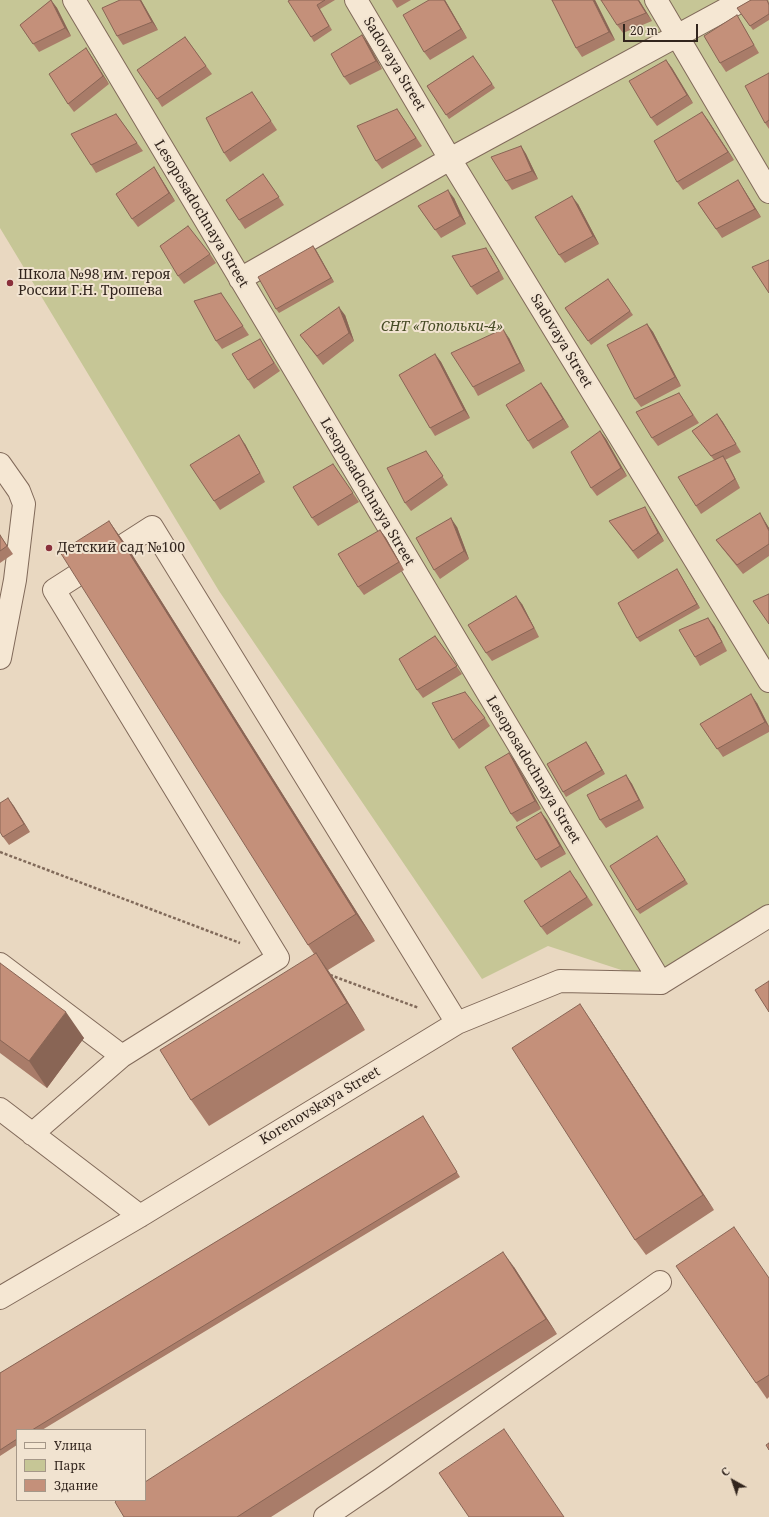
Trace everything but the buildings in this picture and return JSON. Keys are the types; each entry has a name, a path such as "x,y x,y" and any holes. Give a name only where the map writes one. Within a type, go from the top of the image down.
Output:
{"street":[{"name":"Lesoposadochnaya Street","path":"74,0 661,983"},
{"name":"Sadovaya Street","path":"356,0 450,159 769,681"},
{"path":"656,0 769,192"},
{"path":"240,279 450,159 743,0"},
{"path":"0,464 19,491 24,504 15,580 0,658"},
{"path":"32,1134 122,1056 278,958 54,590 152,527 457,1023"},
{"path":"661,983 769,916"},
{"path":"0,964 122,1056"},
{"name":"Korenovskaya Street","path":"0,1298 140,1216 457,1023 560,980 661,983"},
{"path":"0,1109 140,1216"},
{"path":"325,1517 660,1282"}],"path":[{"path":"0,852 241,944"},
{"path":"327,974 420,1009"}],"green space":[{"name":"СНТ «Топольки-4»","path":"0,0 769,0 769,923 661,983 548,946 482,979 219,591 0,228"}],"place":[{"name":"Школа №98 им. героя России Г.Н. Трошева","path":"10,283"},
{"name":"Детский сад №100","path":"49,548"}]}
